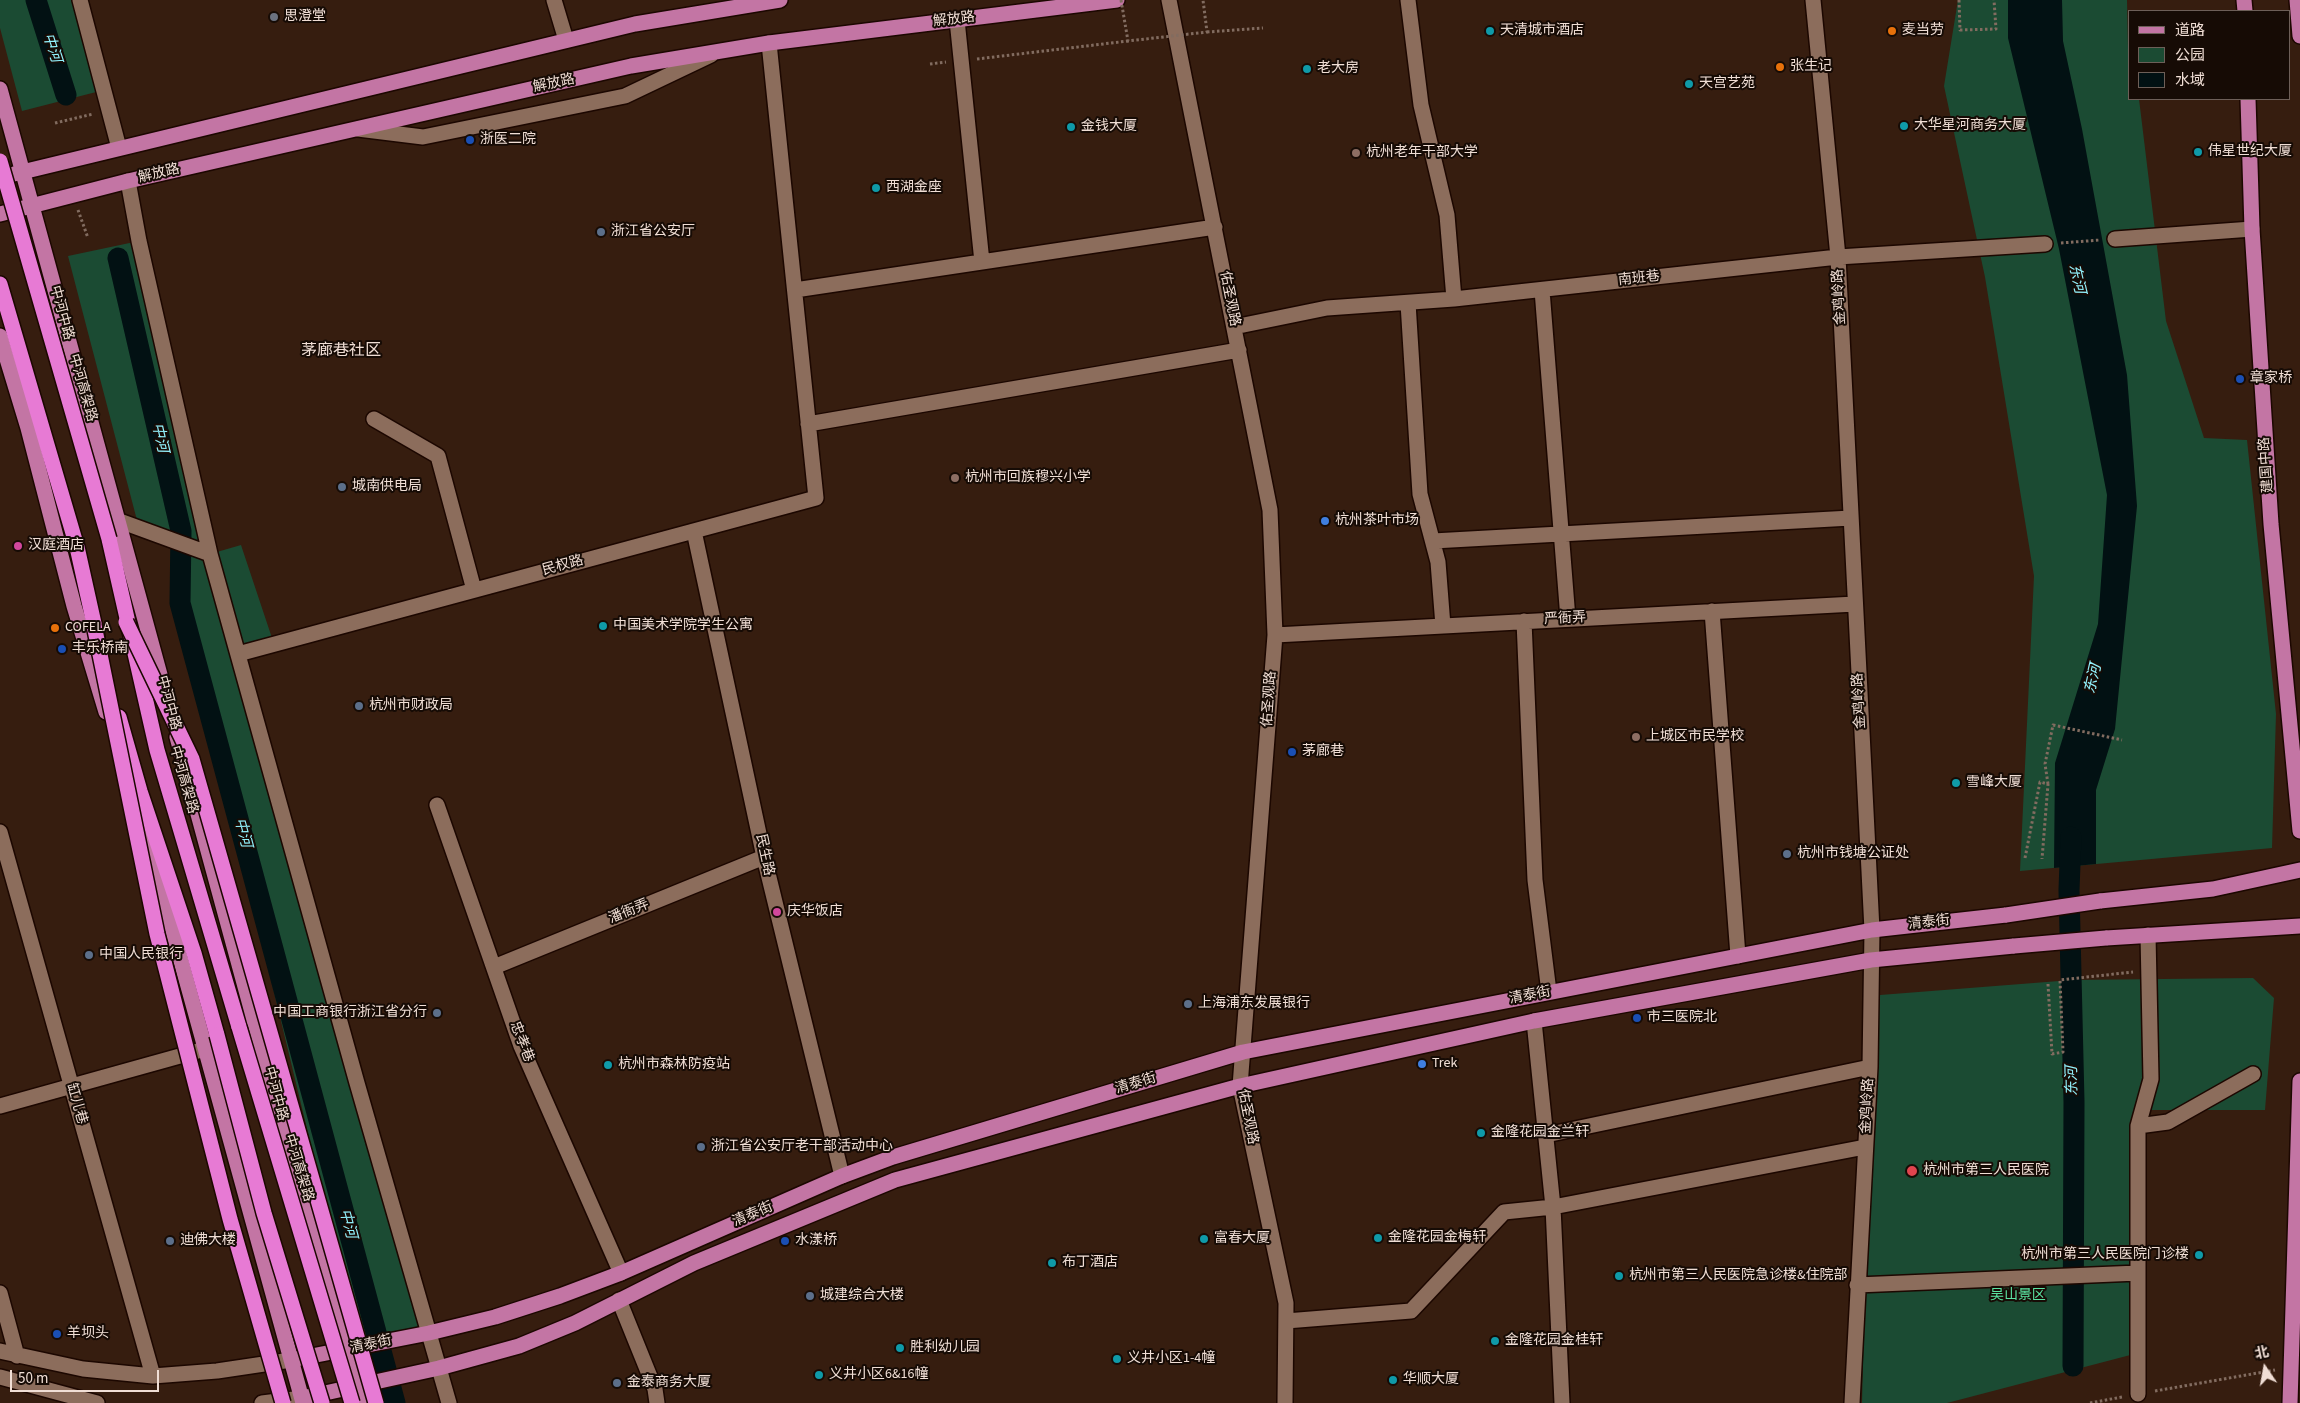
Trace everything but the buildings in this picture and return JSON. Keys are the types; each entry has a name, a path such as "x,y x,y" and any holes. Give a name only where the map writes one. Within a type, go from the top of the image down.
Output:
{"highway":[{"name":"中河高架路","path":"0,161 109,539 126,622 157,750 352,1403"},
{"path":"0,284 77,547 157,934 230,1220 283,1403"},
{"path":"126,622 192,759 376,1403"},
{"path":"94,626 140,791 194,953 264,1213 322,1403"}],"main road":[{"path":"0,178 635,24 780,0"},
{"name":"解放路","path":"0,214 128,180 631,66 769,43 1117,0"},
{"path":"2298,0 2300,36"},
{"name":"中河中路","path":"0,89 300,1186 349,1350 362,1403"},
{"name":"建国中路","path":"2248,100 2252,229 2271,524 2300,830"},
{"path":"0,336 28,428 74,606 162,892 302,1400"},
{"name":"清泰街","path":"291,1360 366,1347 429,1333 495,1317 560,1296 621,1272 842,1176 893,1157 1243,1052 1872,930 2006,915 2100,901 2213,889 2300,870"},
{"name":"清泰街","path":"302,1400 438,1368 519,1346 575,1324 694,1263 895,1180 1240,1086 1534,1021 1871,960 2106,938 2300,926"},
{"path":"2300,1081 2289,1367 2289,1403 2300,1403"}],"street":[{"path":"80,0 119,148"},
{"path":"554,0 566,40"},
{"name":"佑圣观路","path":"1168,0 1270,510 1275,635 1240,1086 1286,1303 1285,1403"},
{"path":"1408,0 1421,105 1447,215 1454,300"},
{"name":"金鸡岭路","path":"1813,0 1838,257 1872,930 1870,1067 1852,1403"},
{"path":"957,20 982,262"},
{"path":"769,43 808,424 1239,350"},
{"path":"358,129 423,137 625,96 715,53"},
{"path":"128,180 139,241 210,554 449,1403"},
{"path":"795,290 1214,227"},
{"path":"2115,239 2252,229"},
{"name":"南班巷","path":"1234,327 1327,308 1454,300 1838,257 2045,244"},
{"path":"1542,290 1568,619"},
{"path":"1408,302 1420,494 1438,562 1443,626"},
{"path":"374,419 438,456 474,590"},
{"name":"民权路","path":"238,654 816,498 808,424"},
{"path":"1433,541 1851,518"},
{"path":"117,520 210,554"},
{"name":"民生路","path":"694,531 764,857 842,1176"},
{"name":"严衙弄","path":"1275,635 1855,604"},
{"path":"1712,611 1738,956"},
{"path":"1524,621 1536,880 1549,992"},
{"name":"忠孝巷","path":"437,805 522,1046 621,1272"},
{"name":"缸儿巷","path":"0,832 153,1376"},
{"name":"潘衙弄","path":"494,967 764,857"},
{"path":"2138,1394 2138,1126 2152,1079 2148,935"},
{"path":"1534,1021 1553,1207 1562,1403"},
{"path":"0,1106 205,1049"},
{"path":"1546,1135 1870,1067"},
{"path":"2138,1126 2168,1122 2254,1074"},
{"path":"1286,1321 1411,1310 1504,1212 1553,1207 1865,1147"},
{"path":"1857,1285 2138,1274"},
{"path":"0,1293 16,1356"},
{"path":"619,1300 655,1389 657,1403"},
{"name":"清泰街","path":"0,1352 83,1369 153,1376 217,1372 291,1360"},
{"path":"0,1377 97,1403"},
{"name":"清泰街","path":"262,1403 302,1400"}],"path":[{"path":"1121,0 1128,41"},
{"path":"1203,0 1207,32"},
{"path":"1959,0 1960,30 1996,29 1994,0"},
{"path":"984,58 1207,32 1263,28"},
{"path":"55,123 94,113"},
{"path":"77,207 88,238"},
{"path":"2045,244 2115,239"},
{"path":"2042,859 2048,784 2045,764 2053,725 2122,740"},
{"path":"2025,858 2040,782 2048,784"},
{"path":"2048,984 2052,1054 2063,1052 2060,980 2149,971"},
{"path":"2090,1403 2289,1367"}],"green space":[{"path":"0,0 79,0 104,90 22,111 0,28"},
{"path":"1958,0 2127,0 2128,100 2139,100 2166,321 2204,438 2247,440 2276,714 2272,848 2020,871 2034,576 1985,277 1944,86"},
{"path":"139,241 210,554 241,545 274,644 238,654 429,1333 359,1344 180,603 188,546 139,528 68,256"},
{"name":"吴山景区","path":"2253,978 2274,998 2265,1110 2143,1110 2138,1353 1947,1403 1862,1403 1870,1067 1880,995 2072,980"}],"water":[{"path":"2008,0 2062,0 2063,41 2082,129 2127,375 2137,506 2115,729 2096,790 2096,864 2054,868 2055,763 2098,624 2107,495 2059,249 2008,38"}],"waterway":[{"name":"中河","path":"36,0 66,95"},
{"name":"中河","path":"118,258 181,531 180,603 395,1403"},
{"name":"东河","path":"2071,837 2069,890 2074,1102 2073,1366"}],"place":[{"name":"思澄堂","path":"274,17"},
{"name":"天清城市酒店","path":"1490,31"},
{"name":"麦当劳","path":"1892,31"},
{"name":"张生记","path":"1780,67"},
{"name":"老大房","path":"1307,69"},
{"name":"天宫艺苑","path":"1689,84"},
{"name":"大华星河商务大厦","path":"1904,126"},
{"name":"金钱大厦","path":"1071,127"},
{"name":"浙医二院","path":"470,140"},
{"name":"伟星世纪大厦","path":"2198,152"},
{"name":"杭州老年干部大学","path":"1356,153"},
{"name":"西湖金座","path":"876,188"},
{"name":"浙江省公安厅","path":"601,232"},
{"name":"章家桥","path":"2240,379"},
{"name":"杭州市回族穆兴小学","path":"955,478"},
{"name":"城南供电局","path":"342,487"},
{"name":"杭州茶叶市场","path":"1325,521"},
{"name":"汉庭酒店","path":"18,546"},
{"name":"中国美术学院学生公寓","path":"603,626"},
{"name":"COFELA","path":"55,628"},
{"name":"丰乐桥南","path":"62,649"},
{"name":"杭州市财政局","path":"359,706"},
{"name":"上城区市民学校","path":"1636,737"},
{"name":"茅廊巷","path":"1292,752"},
{"name":"雪峰大厦","path":"1956,783"},
{"name":"杭州市钱塘公证处","path":"1787,854"},
{"name":"庆华饭店","path":"777,912"},
{"name":"中国人民银行","path":"89,955"},
{"name":"上海浦东发展银行","path":"1188,1004"},
{"name":"中国工商银行浙江省分行","path":"437,1013"},
{"name":"市三医院北","path":"1637,1018"},
{"name":"Trek","path":"1422,1064"},
{"name":"杭州市森林防疫站","path":"608,1065"},
{"name":"金隆花园金兰轩","path":"1481,1133"},
{"name":"浙江省公安厅老干部活动中心","path":"701,1147"},
{"name":"杭州市第三人民医院","path":"1912,1171"},
{"name":"金隆花园金梅轩","path":"1378,1238"},
{"name":"富春大厦","path":"1204,1239"},
{"name":"迪佛大楼","path":"170,1241"},
{"name":"水漾桥","path":"785,1241"},
{"name":"杭州市第三人民医院门诊楼","path":"2199,1255"},
{"name":"布丁酒店","path":"1052,1263"},
{"name":"杭州市第三人民医院急诊楼&住院部","path":"1619,1276"},
{"name":"城建综合大楼","path":"810,1296"},
{"name":"羊坝头","path":"57,1334"},
{"name":"金隆花园金桂轩","path":"1495,1341"},
{"name":"胜利幼儿园","path":"900,1348"},
{"name":"义井小区1-4幢","path":"1117,1359"},
{"name":"义井小区6&16幢","path":"819,1375"},
{"name":"华顺大厦","path":"1393,1380"},
{"name":"金泰商务大厦","path":"617,1383"}],"district":[{"name":"茅廊巷社区","path":"341,351"}]}
